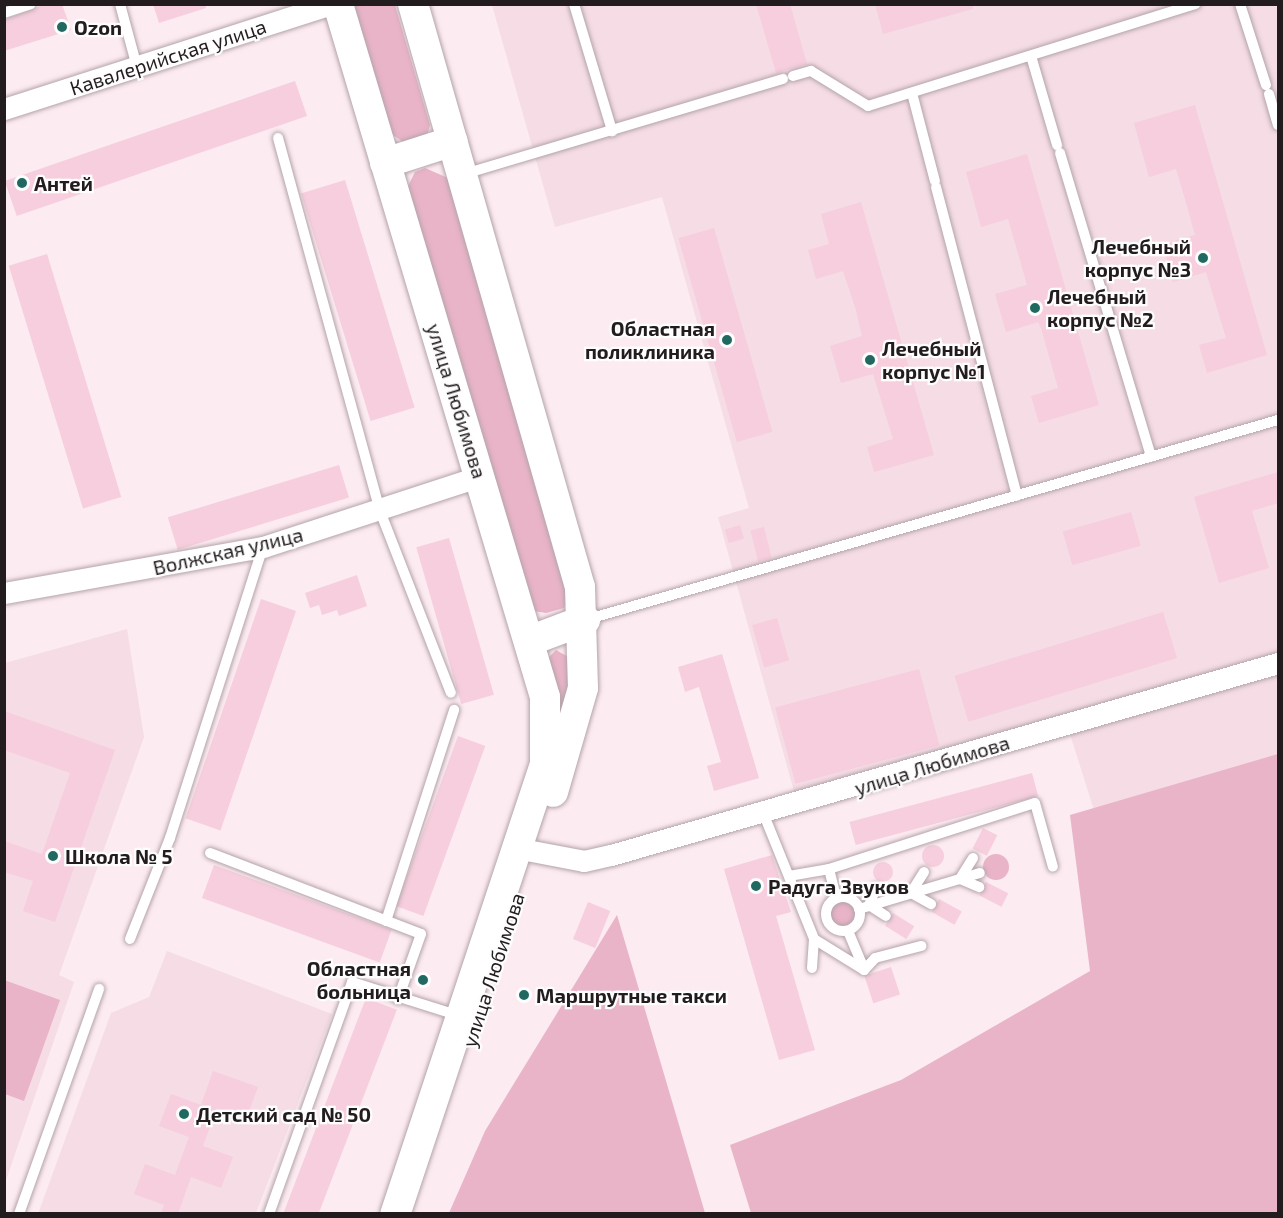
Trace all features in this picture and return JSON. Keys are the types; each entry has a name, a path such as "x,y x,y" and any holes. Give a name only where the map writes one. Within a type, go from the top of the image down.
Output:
{"main road":[{"name":"улица Любимова","path":"338,4 545,697 545,764 524,850 412,1214"},
{"name":"улица Любимова","path":"395,1214 460,1016 524,850 575,727 584,688 585,620 413,4"},
{"path":"385,163 453,141"},
{"path":"529,641 585,620"}],"street":[{"name":"Кавалерийская улица","path":"4,109 331,4"},
{"name":"Волжская улица","path":"4,593 263,547 380,511 480,476"},
{"name":"улица Любимова","path":"524,850 584,861 764,815 1278,663"}],"lane":[{"path":"4,13 31,4"},
{"path":"120,4 137,67"},
{"path":"574,4 612,131"},
{"path":"462,175 811,70 868,106 1195,4"},
{"path":"1240,4 1278,125"},
{"path":"1031,56 1151,457"},
{"path":"912,93 1017,496"},
{"path":"278,138 380,511 451,693"},
{"path":"585,620 1278,420"},
{"path":"130,939 170,838 263,547"},
{"path":"386,921 454,710"},
{"path":"789,876 829,869 1035,803 1053,867"},
{"path":"764,815 814,939 812,968"},
{"path":"210,853 421,934 398,999"},
{"path":"960,879 973,858"},
{"path":"827,917 836,898 829,869"},
{"path":"911,893 924,872"},
{"path":"864,907 980,873"},
{"path":"960,879 979,887"},
{"path":"848,931 860,920 864,907 876,888"},
{"path":"911,893 931,903"},
{"path":"836,898 853,899 864,907 886,916"},
{"path":"806,919 827,917"},
{"path":"827,917 832,927 848,931"},
{"path":"848,931 864,970"},
{"path":"814,939 864,970"},
{"path":"864,970 875,958 921,946"},
{"path":"269,1214 352,982 398,999 460,1016"},
{"path":"19,1214 99,989"}],"shaded area":[{"path":"353,5 395,5 430,125 427,137 410,147 389,132"},
{"path":"492,5 1278,5 1278,775 1099,826 1064,715 795,795 718,517 749,508 662,197 555,227"},
{"path":"425,168 448,178 570,595 564,608 546,613 533,611 406,190 415,172"},
{"name":"Школа № 5","path":"127,629 144,737 59,975 74,982 5,1183 5,663"},
{"path":"556,650 572,659 562,741 547,659"},
{"path":"1278,754 1278,1213 751,1213 730,1145 901,1080 1090,971 1070,815"},
{"path":"996,854 1005,858 1009,867 1005,876 996,880 987,876 983,867 987,858"},
{"path":"843,901 852,905 856,914 852,923 843,927 834,923 830,914 834,905"},
{"path":"617,915 705,1213 449,1213 485,1131"},
{"name":"Детский сад № 50","path":"167,951 332,1014 256,1213 38,1214 111,1013 149,997"},
{"path":"4,980 60,1000 24,1101 5,1094"}],"building":[{"path":"45,4 62,4 71,30 4,51 4,20"},
{"path":"153,4 205,4 206,8 159,23"},
{"path":"756,4 790,4 807,64 776,73"},
{"path":"875,4 973,4 973,9 883,34"},
{"path":"295,81 307,116 17,216 5,181"},
{"name":"Лечебный корпус №3","path":"1195,105 1267,355 1207,373 1199,345 1226,338 1206,272 1173,282 1163,244 1195,235 1176,169 1149,177 1134,123"},
{"name":"Лечебный корпус №2","path":"1027,154 1099,405 1039,423 1031,396 1058,388 1041,328 1038,322 1006,332 995,294 1027,285 1008,219 981,227 966,172"},
{"path":"345,180 415,408 371,421 301,193"},
{"name":"Лечебный корпус №1","path":"861,202 934,455 874,472 867,447 893,439 873,374 841,383 830,346 862,336 855,307 843,271 816,279 808,250 829,244 821,214"},
{"name":"Областная поликлиника","path":"714,228 772,432 737,442 678,238"},
{"path":"47,254 121,497 83,509 9,266"},
{"path":"339,465 349,498 178,550 168,517"},
{"path":"1278,472 1278,503 1252,511 1269,568 1219,583 1194,497"},
{"path":"1131,512 1141,546 1072,565 1063,532"},
{"path":"740,525 744,538 729,543 725,530"},
{"path":"764,527 772,558 758,561 750,530"},
{"path":"449,538 494,695 461,704 416,547"},
{"path":"357,575 367,606 339,616 337,610 322,615 319,605 310,608 305,593"},
{"path":"261,599 296,611 220,830 185,818"},
{"path":"1163,612 1177,658 969,722 955,676"},
{"path":"777,618 789,660 764,667 752,625"},
{"path":"722,654 759,778 714,791 707,766 721,762 699,687 685,692 678,667"},
{"path":"919,669 939,745 796,784 775,708"},
{"path":"4,711 115,750 55,922 23,911 33,881 4,872 4,841 42,854 70,773 4,750"},
{"path":"458,736 485,746 423,916 396,906"},
{"path":"1032,773 1038,796 856,845 849,822"},
{"path":"983,828 997,835 987,856 973,848"},
{"path":"933,845 941,848 944,856 941,864 933,867 925,864 922,856 925,848"},
{"path":"772,855 791,912 776,916 815,1050 779,1060 724,869"},
{"path":"879,862 887,862 893,868 893,876 887,882 879,882 873,876 873,868"},
{"path":"214,865 392,930 380,963 202,898"},
{"path":"986,882 1008,893 1001,907 979,895"},
{"path":"939,899 962,912 954,925 932,912"},
{"path":"588,902 610,911 595,948 573,939"},
{"path":"893,913 914,926 906,939 885,926"},
{"path":"891,967 900,995 873,1003 864,976"},
{"path":"366,998 397,1010 318,1214 284,1213"},
{"path":"213,1071 258,1087 246,1119 217,1108 203,1146 233,1157 221,1188 191,1177 178,1214 161,1214 164,1205 134,1194 145,1164 175,1175 189,1137 159,1126 171,1094 201,1105"}],"place":[{"name":"Ozon","path":"62,27"},
{"name":"Антей","path":"22,183"},
{"name":"Лечебный корпус №3","path":"1203,258"},
{"name":"Лечебный корпус №2","path":"1035,308"},
{"name":"Областная поликлиника","path":"727,340"},
{"name":"Лечебный корпус №1","path":"870,360"},
{"name":"Школа № 5","path":"53,856"},
{"name":"Радуга Звуков","path":"756,886"},
{"name":"Областная больница","path":"423,980"},
{"name":"Маршрутные такси","path":"524,995"},
{"name":"Детский сад № 50","path":"184,1114"}]}
